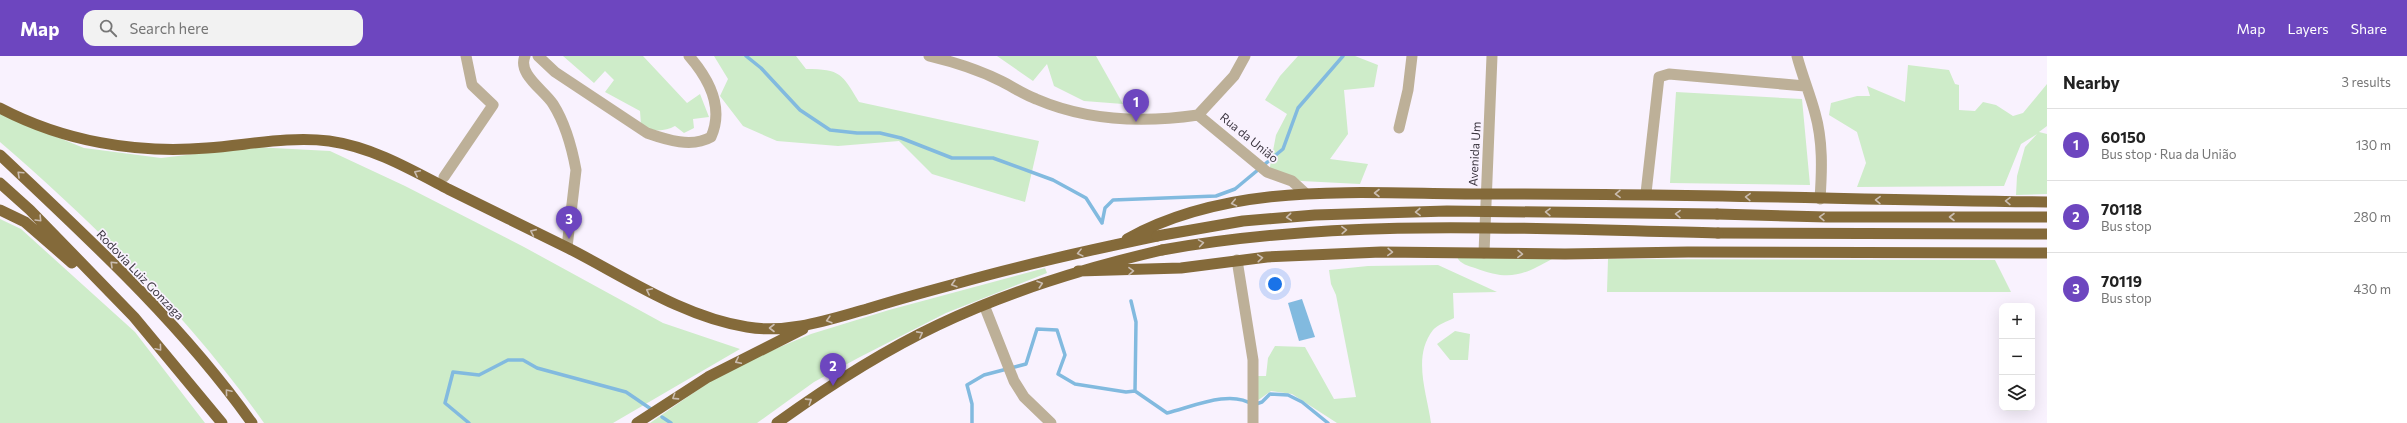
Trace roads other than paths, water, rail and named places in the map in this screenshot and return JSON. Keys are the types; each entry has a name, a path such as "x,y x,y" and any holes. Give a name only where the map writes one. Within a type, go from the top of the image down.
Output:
{"highway":[{"path":"0,108 19,118 68,137 118,146 162,149 205,148 292,139 329,141 363,149 392,160 527,229 567,247 649,291 690,310 746,327 774,329 810,325 966,281 1118,244 1243,221 1315,215 1447,211 2047,217"},
{"name":"Rodovia Luiz Gonzaga","path":"0,155 133,283 195,351 234,398 252,423"},
{"path":"0,183 30,210 134,317 222,423"},
{"path":"1118,244 1157,223 1199,210 1241,201 1304,193 1646,193 1820,199 2047,202"},
{"path":"0,210 25,222 134,317"},
{"path":"777,423 837,382 900,345 937,325 984,305 1078,272 1162,250 1248,236 1367,229 1500,228 1718,233 2047,234"},
{"path":"1078,272 1181,268 1237,260 1381,252 2047,253"},
{"path":"637,423 708,377 810,325"}],"street":[{"path":"444,177 493,105 472,85 466,56"},
{"path":"525,56 523,62 526,73 552,103 564,128 574,160 576,170 567,247"},
{"path":"538,56 555,72 647,133 663,139 696,143 711,137 716,123 717,108 707,83 689,56"},
{"path":"929,56 959,63 1003,82 1036,99 1064,108 1136,120 1198,114"},
{"name":"Rua da União","path":"1245,56 1234,76 1198,114 1267,172 1292,181 1304,193"},
{"path":"1399,128 1408,90 1412,56"},
{"name":"Avenida Um","path":"1484,253 1492,56"},
{"path":"1797,56 1805,86 1815,113 1821,144 1822,172 1820,199"},
{"path":"1646,193 1657,83 1663,75 1805,86"},
{"path":"1237,260 1248,317 1254,360 1253,418"},
{"path":"984,305 1012,375 1024,397 1051,423"}],"water":[{"path":"1302,299 1315,337 1299,341 1288,303"}],"waterway":[{"path":"746,56 761,68 800,110 830,130 857,133 880,133 901,138 952,158 993,158 1053,180 1086,198 1102,223"},
{"path":"1102,223 1105,208 1113,200 1216,196 1235,189 1283,149 1298,108 1343,56"},
{"path":"1131,301 1136,322 1135,391"},
{"path":"972,423 972,404 967,385 984,375 1026,364 1037,329 1057,330 1065,355 1058,374 1075,384 1126,392 1135,391"},
{"path":"469,423 445,403 453,372 479,375 508,360 523,360 537,368 626,392 651,409"},
{"path":"1135,391 1167,413 1223,399 1234,399 1253,405 1262,402 1270,394 1288,395 1302,402 1328,423"},
{"path":"662,417 671,423"}],"place":[{"name":"60150","path":"1136,122"},
{"name":"70119","path":"569,239"},
{"name":"70118","path":"833,386"}]}
